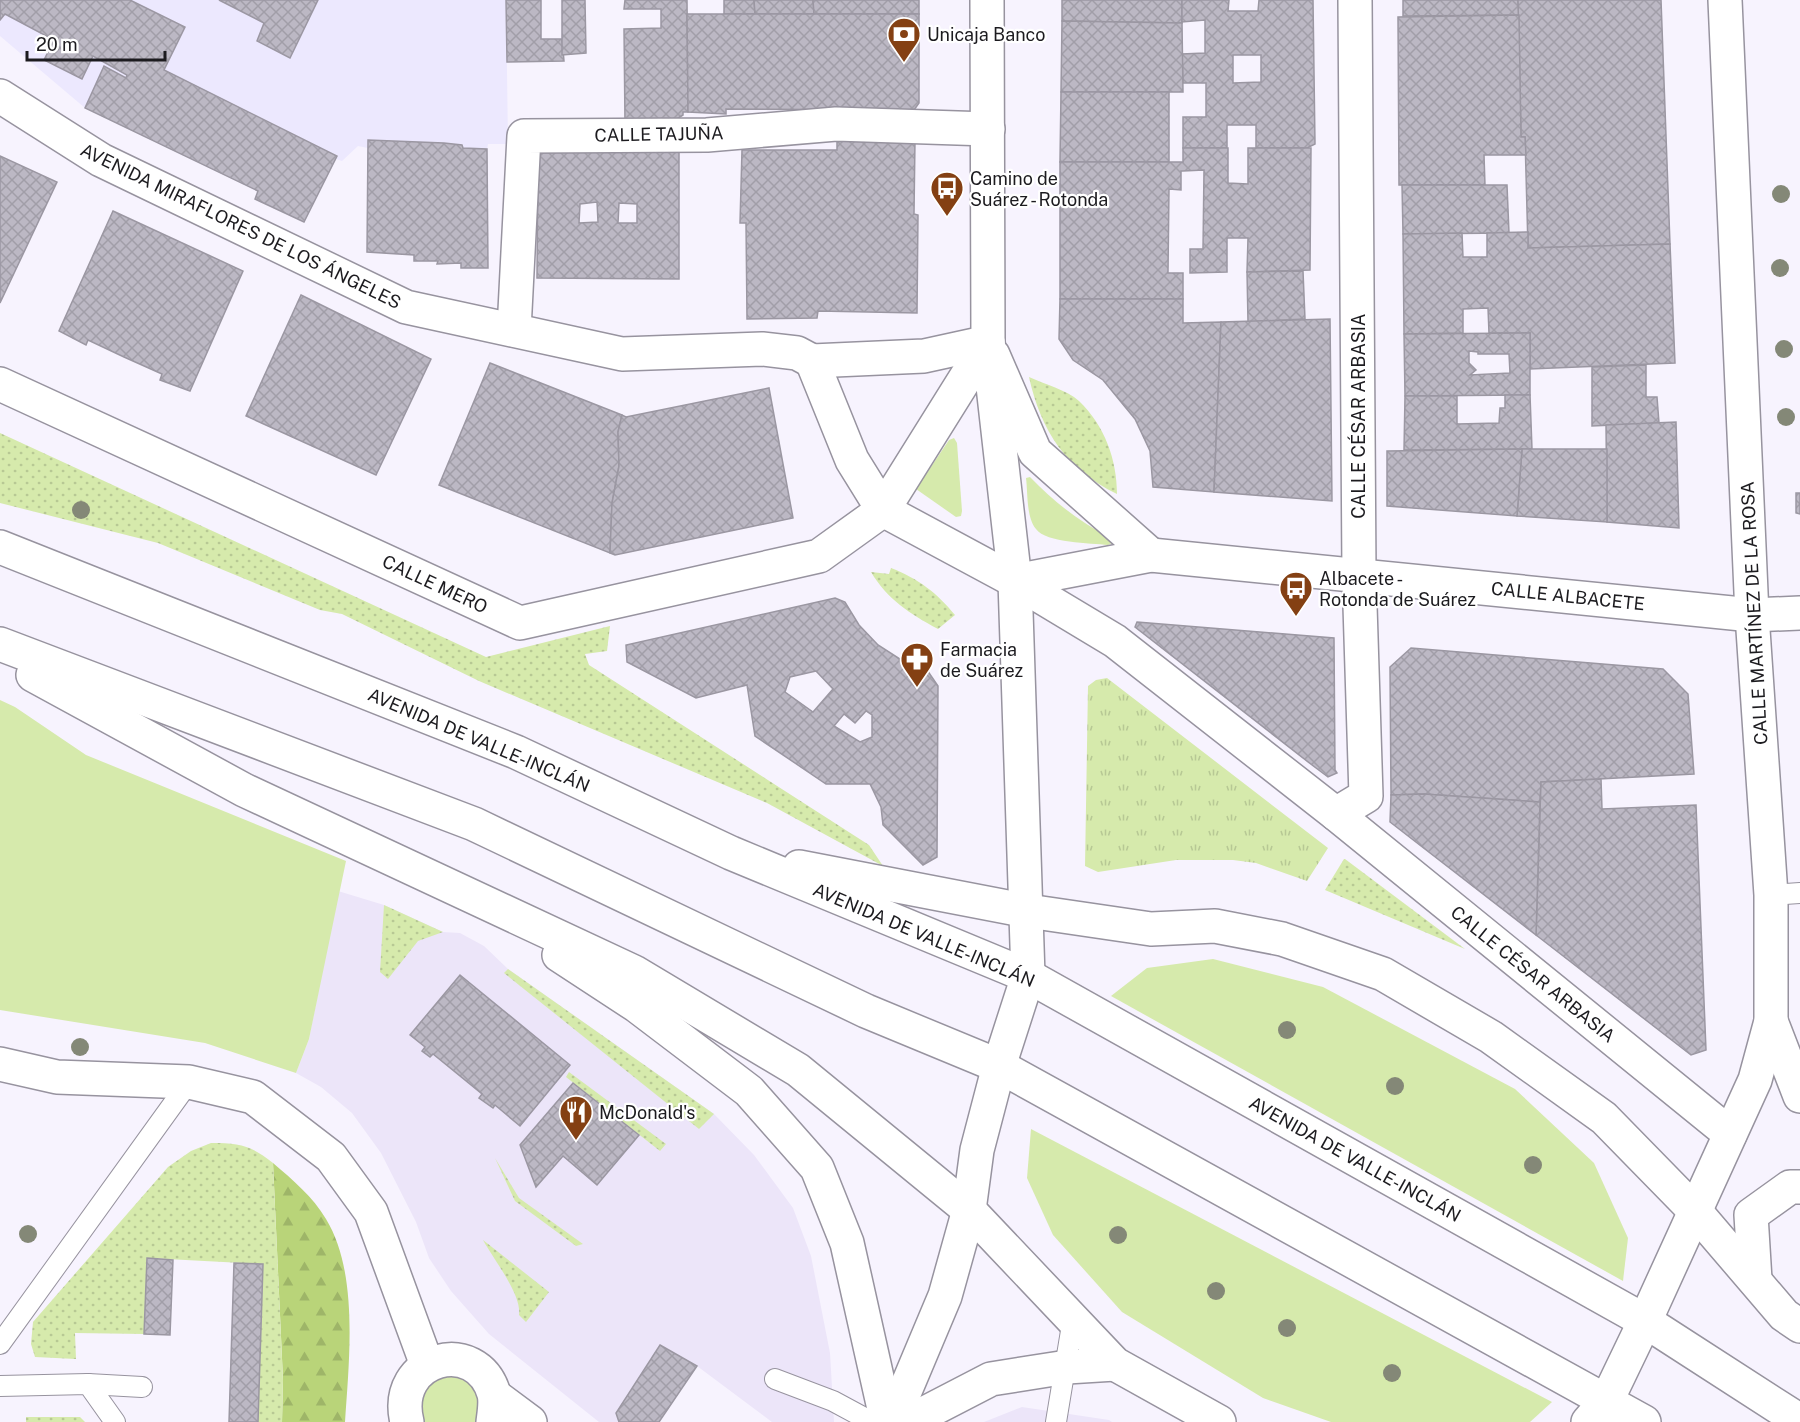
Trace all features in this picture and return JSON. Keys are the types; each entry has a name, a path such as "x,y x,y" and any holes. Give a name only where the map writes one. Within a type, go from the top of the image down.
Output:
{"main road":[{"path":"892,1422 945,1296 969,1210 977,1150 999,1065 1028,976 1028,911 1015,580 988,342 987,0"},
{"name":"CALLE CÉSAR ARBASIA","path":"1336,814 1366,796 1359,574 1355,0"},
{"name":"CALLE MARTÍNEZ DE LA ROSA","path":"1597,1411 1645,1321 1755,1080 1771,1021 1785,894 1752,615 1745,407 1725,0"},
{"name":"AVENIDA MIRAFLORES DE LOS ÁNGELES","path":"0,96 100,160 406,307 622,354 762,349 797,353 812,361"},
{"name":"CALLE TAJUÑA","path":"514,330 524,136 707,135 836,124 988,129"},
{"path":"988,342 883,510 852,460 812,361 924,356 988,342"},
{"path":"988,342 1035,452 1079,494 1151,555"},
{"name":"CALLE MERO","path":"0,384 520,623 819,556 883,510"},
{"name":"CALLE CÉSAR ARBASIA","path":"883,510 1015,580 1115,641 1336,814 1730,1134"},
{"name":"AVENIDA DE VALLE-INCLÁN","path":"0,547 516,752 731,853 1028,976 1645,1321 1800,1421"},
{"name":"CALLE ALBACETE","path":"1015,580 1151,555 1752,615 1800,613"},
{"path":"0,644 474,824 866,1011 999,1065 1597,1411 1644,1422"},
{"path":"0,657 244,790 634,972 798,1070 969,1210 1115,1364 1219,1422"},
{"path":"731,853 1028,911 1151,929 1215,926 1282,939 1383,974 1491,1037 1604,1118 1695,1211 1792,1320"},
{"path":"460,889 637,1006 749,1091 817,1168 847,1243 887,1422"},
{"path":"1771,1021 1800,1096"},
{"path":"0,1064 57,1077 189,1082 253,1097 331,1158 371,1212 427,1365"},
{"path":"1755,1280 1751,1215 1790,1187 1800,1186"},
{"path":"407,1422 404,1409 405,1392 413,1376 427,1365 448,1359 469,1363 486,1376 494,1409 530,1422"},
{"path":"908,1422 991,1379 1067,1367 1115,1364"}],"lane":[{"path":"0,1344 189,1082"},
{"path":"1056,1422 1067,1367 1073,1319"},
{"path":"775,1379 833,1401 872,1422"},
{"path":"88,1384 115,1422"},
{"path":"0,1386 88,1384 142,1387"}],"shaded area":[{"path":"0,0 506,0 508,144 488,144 487,149 463,148 462,145 368,140 368,148 358,146 342,161 336,159 304,222 255,199 257,191 85,108 0,36"},
{"path":"338,891 384,905 443,932 460,933 484,946 508,969 714,1114 754,1155 793,1208 811,1256 830,1353 834,1422 772,1422 697,1366 660,1345 616,1413 619,1422 599,1422 489,1334 451,1291 429,1258 416,1222 381,1153 352,1113 321,1087 296,1073 309,1039"},
{"path":"1022,1407 1109,1420 1112,1422 984,1422"}],"green space":[{"path":"1029,377 1079,401 1096,421 1112,456 1117,494 1083,473 1058,446 1041,415"},
{"path":"0,433 486,657 610,626 607,651 585,654 589,665 869,845 883,866 767,803 479,681 342,614 320,610 158,543 0,503"},
{"path":"954,438 957,443 962,511 961,516 956,517 916,489 949,440"},
{"path":"1030,477 1068,511 1111,538 1112,543 1108,545 1059,540 1041,534 1030,518 1026,478"},
{"path":"891,568 927,587 955,615 938,629 918,618 892,598 871,572 889,574"},
{"path":"1107,678 1328,848 1307,881 1256,863 1233,860 1176,860 1098,872 1085,866 1088,686 1096,680"},
{"path":"0,700 15,707 86,755 346,861 309,1039 296,1073 205,1043 0,1010"},
{"path":"1345,859 1465,949 1325,890"},
{"path":"384,905 443,932 418,941 388,979 380,972"},
{"path":"1213,959 1323,987 1515,1089 1594,1163 1628,1238 1623,1281 1111,996 1147,968"},
{"path":"508,969 714,1114 699,1129 504,973"},
{"path":"569,1072 666,1144 660,1151 566,1077"},
{"path":"1031,1129 1552,1402 1530,1422 1331,1422 1263,1398 1122,1312 1053,1235 1027,1178"},
{"path":"211,1143 244,1146 258,1152 273,1163 283,1380 282,1422 258,1422 263,1264 148,1258 144,1334 75,1333 76,1359 35,1357 31,1344 33,1322 168,1167 191,1151"},
{"path":"495,1158 519,1198 583,1244 576,1246 515,1201"},
{"path":"273,1163 302,1189 321,1211 336,1241 343,1265 348,1291 349,1318 345,1422 282,1422 283,1380"},
{"path":"483,1240 549,1292 526,1322 519,1315 519,1307 512,1288"},
{"path":"443,1373 462,1379 480,1394 480,1411 475,1422 425,1422 419,1414 422,1389"},
{"path":"26,1417 80,1417 85,1422 26,1422"}],"building":[{"path":"0,0 130,0 185,27 164,70 337,156 304,222 255,199 258,191 85,108 104,66 126,78 127,75 93,56 82,79 44,60 54,40 5,14 0,20"},
{"path":"219,0 318,0 290,58 257,41 264,23"},
{"path":"506,0 541,0 541,39 562,39 564,61 507,62"},
{"path":"562,0 585,0 586,53 562,55"},
{"path":"625,0 687,0 688,112 683,112 683,115 669,124 625,124 624,29 661,28 661,9 624,9"},
{"path":"724,0 754,0 755,14 724,14"},
{"path":"754,0 813,0 814,14 755,14"},
{"path":"813,0 919,0 919,14 814,14"},
{"path":"1062,0 1182,0 1182,23 1062,21"},
{"path":"1182,0 1229,0 1228,11 1258,11 1259,0 1313,0 1315,144 1307,148 1256,148 1256,125 1227,125 1227,148 1183,148 1183,117 1206,117 1206,83 1183,83 1182,54 1205,53 1205,20 1182,22","holes":["1233,55 1261,55 1261,82 1233,83"]},
{"path":"1403,0 1518,0 1519,15 1403,16"},
{"path":"1518,0 1661,0 1670,244 1528,248 1525,137 1521,137"},
{"path":"687,14 919,14 919,103 914,110 726,109 726,114 688,112"},
{"path":"1519,15 1521,137 1525,137 1526,155 1484,155 1485,185 1399,185 1398,17"},
{"path":"1062,21 1182,23 1183,92 1061,92"},
{"path":"1061,92 1169,92 1169,162 1060,162"},
{"path":"837,139 915,140 914,214 918,215 917,313 818,311 817,318 747,319 746,223 740,223 742,150 837,150"},
{"path":"368,140 444,143 462,145 463,148 487,149 488,268 461,268 461,263 437,264 438,261 414,261 414,255 367,252"},
{"path":"1183,148 1228,148 1228,183 1248,184 1248,148 1311,148 1310,270 1247,272 1248,238 1227,238 1227,272 1190,273 1190,249 1203,249 1204,170 1181,171 1181,190 1169,189 1168,273 1183,273 1183,299 1060,299 1060,162 1183,162"},
{"path":"538,149 679,149 679,279 537,278","holes":["597,202 598,222 579,223 580,204","619,203 637,204 637,223 618,223"]},
{"path":"0,156 57,182 0,303"},
{"path":"1402,185 1507,185 1509,233 1403,234"},
{"path":"113,211 243,271 190,391 160,380 162,374 88,340 86,345 59,331"},
{"path":"1528,232 1528,248 1670,244 1675,363 1530,369 1530,333 1489,333 1488,308 1463,309 1463,333 1404,334 1403,234 1462,233 1463,257 1487,257 1487,233"},
{"path":"1303,271 1305,319 1248,322 1247,272"},
{"path":"301,295 431,359 376,475 246,416"},
{"path":"1060,299 1183,299 1183,323 1221,322 1214,492 1153,487 1150,451 1135,419 1103,380 1073,360 1059,339"},
{"path":"1330,319 1332,501 1214,492 1221,322"},
{"path":"1530,333 1530,395 1405,396 1404,334","holes":["1469,351 1478,352 1478,354 1509,354 1510,373 1470,375 1476,370 1469,363"]},
{"path":"490,363 622,415 618,432 619,466 612,503 610,553 439,485"},
{"path":"1646,365 1646,397 1657,397 1659,423 1592,426 1592,367"},
{"path":"769,388 793,518 615,555 610,553 612,503 619,466 618,432 622,415 626,417"},
{"path":"1505,395 1530,395 1532,449 1404,450 1405,396 1457,396 1457,424 1499,423 1500,408 1505,408"},
{"path":"1676,422 1679,528 1607,522 1606,425"},
{"path":"1522,449 1607,449 1607,522 1517,516"},
{"path":"1522,449 1517,516 1387,506 1387,451"},
{"path":"1796,493 1800,493 1800,514 1796,513"},
{"path":"835,598 845,602 859,625 878,645 906,663 927,670 938,686 937,857 923,865 883,825 881,807 870,784 826,784 755,736 747,685 696,698 627,662 626,645","holes":["816,671 833,689 813,712 785,692 790,677","866,711 872,715 872,737 860,742 834,726 844,714 855,723"]},
{"path":"1137,622 1334,638 1335,770 1337,773 1328,777 1312,765 1135,627"},
{"path":"1411,648 1663,669 1688,694 1694,774 1541,782 1540,802 1424,794 1391,795 1390,667"},
{"path":"1601,779 1602,809 1696,805 1706,1050 1691,1055 1536,935 1541,782"},
{"path":"1424,794 1540,802 1536,935 1390,822 1391,795"},
{"path":"460,975 570,1065 520,1126 495,1105 493,1108 479,1098 482,1094 433,1054 430,1057 422,1051 425,1047 410,1035"},
{"path":"573,1083 639,1135 597,1185 563,1156 536,1187 520,1145"},
{"path":"147,1258 173,1260 170,1335 144,1334"},
{"path":"234,1263 263,1264 258,1422 229,1422"},
{"path":"660,1345 697,1366 659,1422 619,1422 616,1413"}],"place":[{"name":"Unicaja Banco","path":"904,63"},
{"name":"Camino de Suárez - Rotonda","path":"947,217"},
{"name":"Albacete - Rotonda de Suárez","path":"1296,617"},
{"name":"Farmacia de Suárez","path":"917,688"},
{"name":"McDonald's","path":"576,1141"}]}
